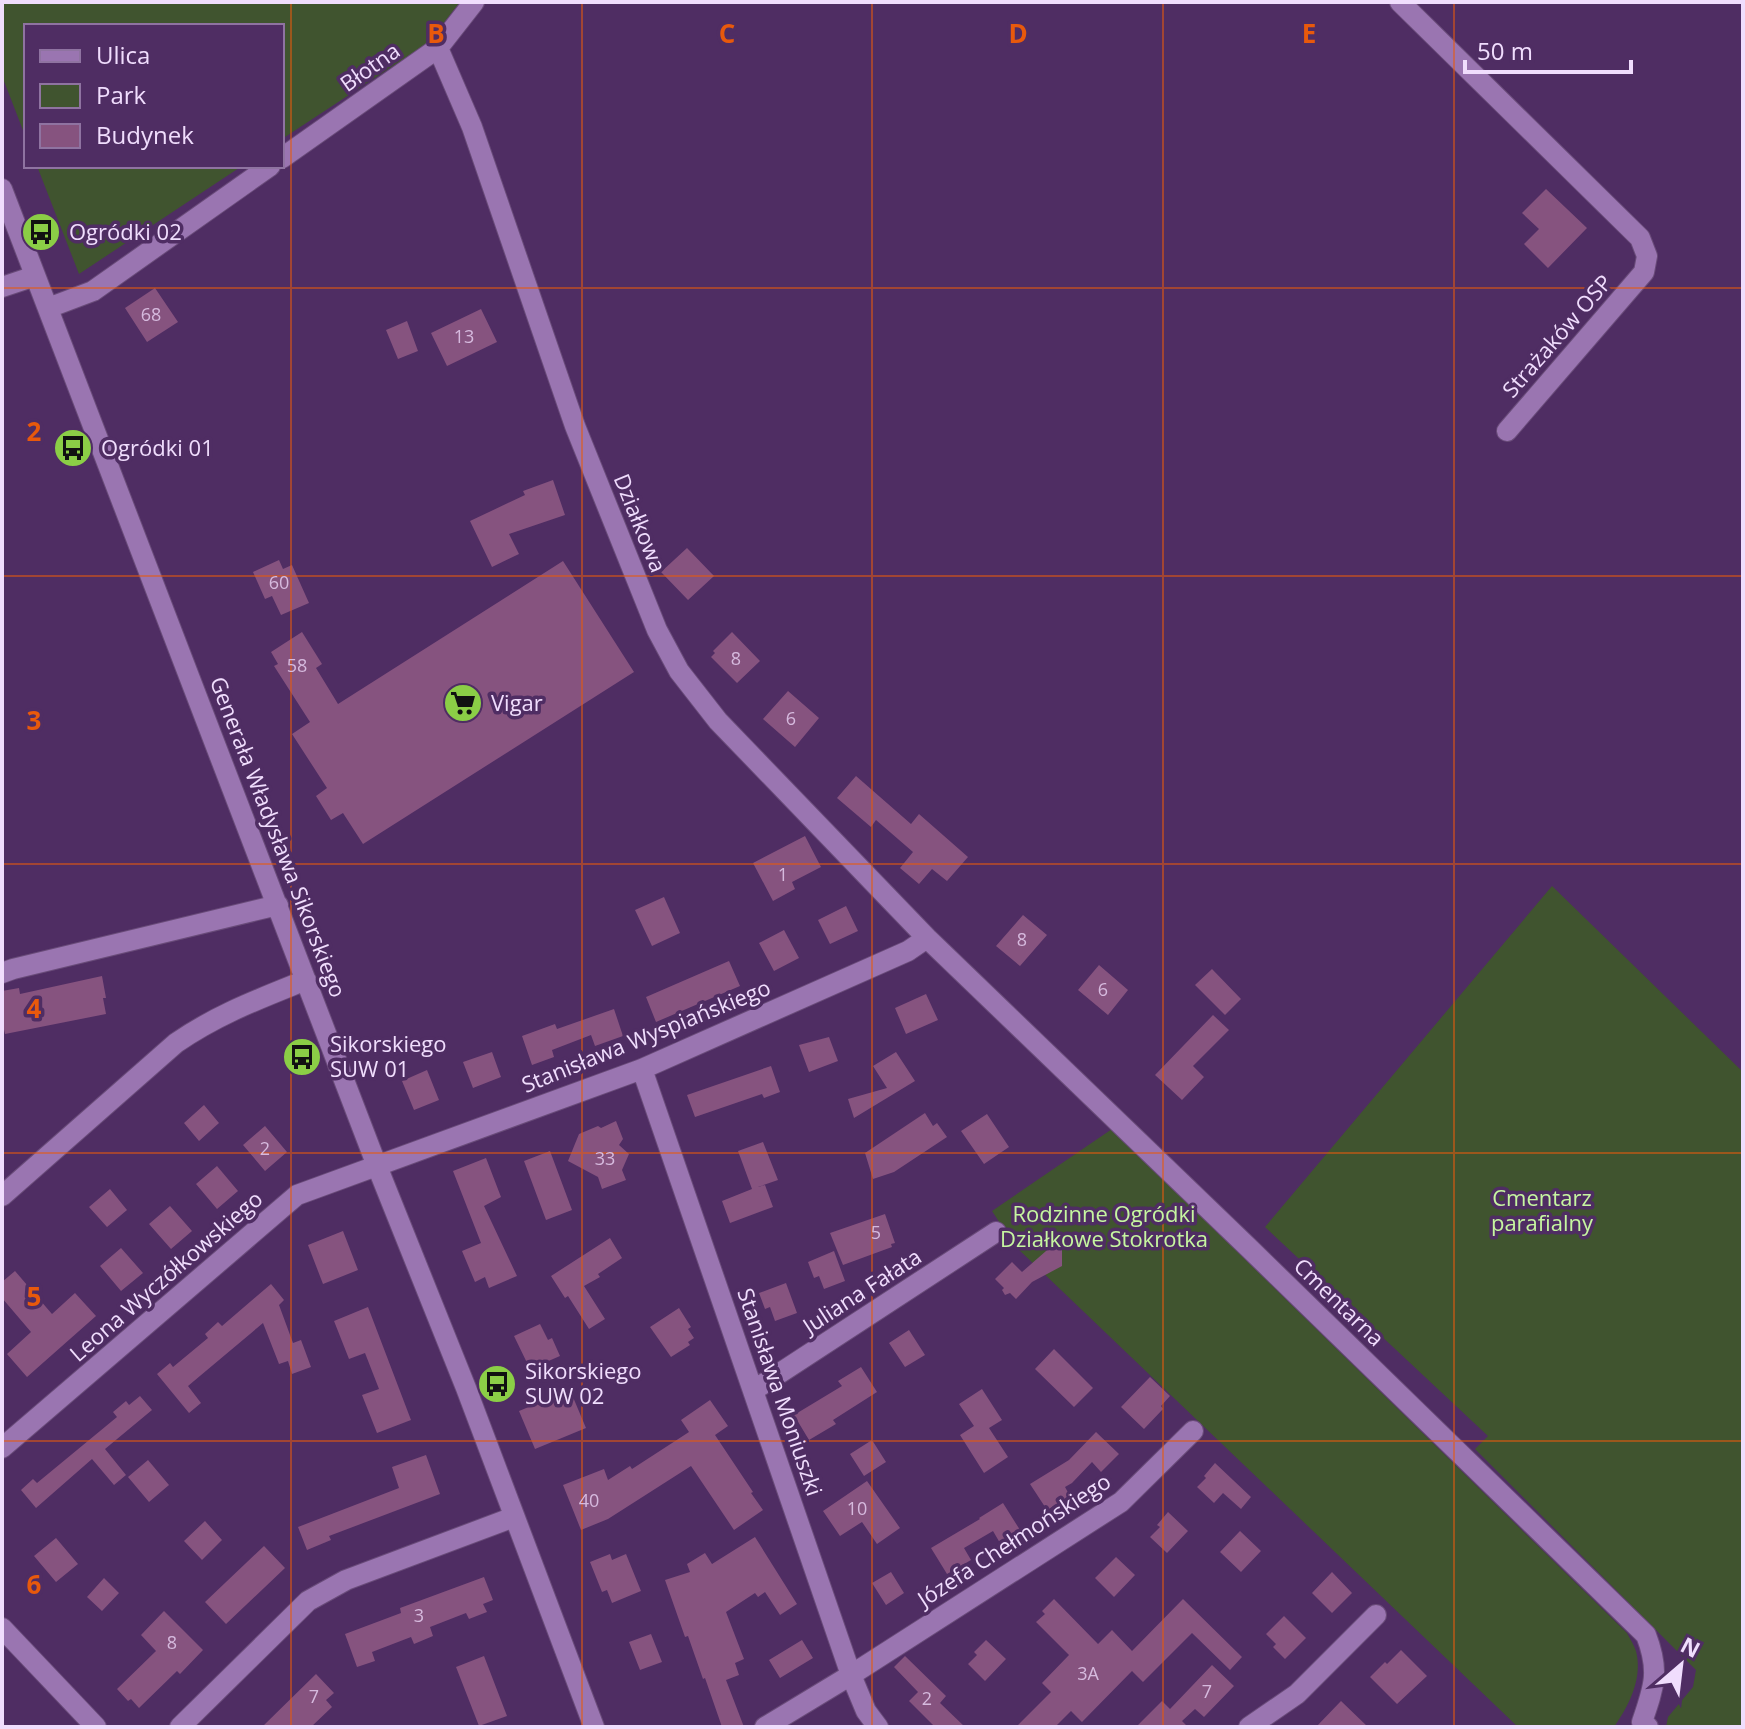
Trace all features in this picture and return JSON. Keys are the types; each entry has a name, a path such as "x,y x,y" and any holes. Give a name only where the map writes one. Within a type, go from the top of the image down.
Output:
{"street":[{"name":"Błotna","path":"284,157 438,48 474,2"},
{"name":"Strażaków OSP","path":"1400,2 1640,238 1647,256 1644,272 1507,431"},
{"name":"Działkowa","path":"438,48 472,127 575,426 657,630 679,671 718,721 927,938"},
{"path":"48,308 93,291 267,168"},
{"name":"Generała Władysława Sikorskiego","path":"2,189 594,1727"},
{"path":"2,287 35,276"},
{"path":"2,973 278,905"},
{"name":"Stanisława Wyspiańskiego","path":"377,1166 642,1069 908,951 927,938"},
{"name":"Cmentarna","path":"927,938 1646,1635 1654,1656 1653,1689 1642,1725"},
{"path":"2,1196 176,1043 220,1015 306,980"},
{"name":"Stanisława Moniuszki","path":"642,1069 851,1675 866,1711 878,1727"},
{"name":"Leona Wyczółkowskiego","path":"2,1448 297,1195 377,1166"},
{"name":"Juliana Fałata","path":"754,1390 996,1232"},
{"name":"Józefa Chełmońskiego","path":"765,1727 1121,1502 1193,1431"},
{"path":"180,1727 308,1601 346,1580 514,1517"},
{"path":"1249,1727 1297,1694 1376,1615"},
{"path":"2,1628 96,1727"}],"green space":[{"path":"2,2 460,2 428,43 284,138 284,24 24,24 24,133 2,76"},
{"path":"38,168 239,168 79,274"},
{"name":"Cmentarz parafialny","path":"1552,886 1743,1072 1743,1727 1666,1727 1668,1717 1693,1687 1696,1670 1475,1449 1488,1436 1265,1227"},
{"name":"Rodzinne Ogródki Działkowe Stokrotka","path":"1112,1129 1627,1633 1636,1651 1638,1671 1629,1701 1614,1727 1518,1727 1015,1246 992,1211"}],"building":[{"path":"1546,189 1587,228 1548,268 1524,244 1539,229 1522,213"},
{"path":"155,288 178,322 147,342 125,308"},
{"path":"481,309 497,342 447,366 431,333"},
{"path":"407,321 418,351 398,359 386,330"},
{"path":"553,480 565,515 509,534 519,554 492,567 470,521 525,495 523,491"},
{"path":"687,548 714,576 688,600 661,572"},
{"path":"279,560 283,569 292,565 309,603 281,615 272,596 265,599 253,572"},
{"name":"Vigar","path":"563,561 634,672 363,844 343,813 331,820 316,796 327,788 292,734 310,722 274,666 278,664 271,652 302,632 322,664 316,668 338,704"},
{"path":"732,632 760,661 737,683 711,657"},
{"path":"788,691 819,718 795,747 763,719"},
{"path":"856,776 911,824 919,814 968,857 947,881 932,869 919,884 900,868 913,852 876,820 871,827 837,798"},
{"path":"805,836 821,867 792,882 795,889 773,901 753,863"},
{"path":"664,897 680,933 652,946 635,910"},
{"path":"846,906 858,931 830,944 818,920"},
{"path":"1023,915 1047,935 1020,966 996,946"},
{"path":"784,930 799,958 774,971 759,943"},
{"path":"729,961 740,986 656,1022 646,997"},
{"path":"1099,965 1128,990 1108,1015 1078,990"},
{"path":"1212,969 1241,999 1225,1015 1195,985"},
{"path":"102,976 106,1014 5,1034 2,991 19,988 20,994"},
{"path":"926,994 938,1020 906,1034 895,1008"},
{"path":"614,1009 623,1036 595,1046 591,1035 552,1050 554,1057 532,1065 522,1036 555,1024 557,1029"},
{"path":"1213,1015 1229,1030 1193,1066 1204,1077 1182,1100 1155,1075"},
{"path":"829,1037 838,1061 809,1072 799,1045"},
{"path":"492,1052 501,1077 473,1088 463,1062"},
{"path":"896,1052 915,1081 854,1118 848,1099 887,1088 873,1066"},
{"path":"771,1066 780,1092 764,1098 762,1094 695,1117 687,1095"},
{"path":"427,1070 439,1100 414,1110 402,1081"},
{"path":"204,1105 219,1123 199,1141 184,1123"},
{"path":"925,1113 933,1126 937,1123 947,1137 894,1172 873,1179 865,1153"},
{"path":"987,1114 1009,1147 984,1164 961,1131"},
{"path":"616,1121 623,1139 619,1145 629,1154 622,1170 626,1180 602,1189 598,1177 568,1161 579,1134"},
{"path":"265,1126 287,1152 265,1171 243,1145"},
{"path":"763,1142 778,1180 758,1187 765,1185 773,1207 730,1223 722,1201 752,1189 738,1151"},
{"path":"550,1151 572,1210 546,1220 524,1161"},
{"path":"486,1158 501,1197 484,1206 517,1276 489,1288 485,1277 475,1282 462,1251 481,1243 453,1171"},
{"path":"217,1166 238,1191 217,1209 196,1184"},
{"path":"110,1189 127,1210 107,1227 89,1207"},
{"path":"170,1206 192,1231 171,1249 149,1224"},
{"path":"885,1214 895,1243 891,1244 892,1247 843,1265 830,1233"},
{"path":"343,1231 358,1270 323,1284 308,1245"},
{"path":"1062,1237 1062,1266 1032,1282 1016,1299 1010,1293 1005,1295 1004,1288 995,1279 1012,1262 1022,1272"},
{"path":"610,1238 622,1258 584,1286 605,1319 589,1329 551,1276"},
{"path":"121,1248 143,1273 121,1291 100,1266"},
{"path":"834,1251 845,1281 824,1289 819,1276 814,1278 808,1262"},
{"path":"15,1271 52,1314 75,1293 96,1316 27,1377 7,1354 31,1332 2,1298 2,1282"},
{"path":"786,1283 797,1313 775,1321 770,1307 765,1309 759,1293"},
{"path":"271,1284 284,1300 279,1305 293,1343 301,1340 311,1367 292,1374 288,1361 279,1364 263,1323 188,1386 201,1403 189,1413 157,1374 170,1363 173,1367 208,1338 205,1334 218,1322 222,1326"},
{"path":"368,1307 411,1420 377,1433 362,1395 379,1389 365,1353 349,1359 334,1321"},
{"path":"679,1308 694,1338 688,1342 690,1345 671,1357 650,1327"},
{"path":"540,1324 548,1340 552,1338 560,1356 530,1369 514,1336"},
{"path":"909,1330 925,1355 905,1367 889,1343"},
{"path":"1054,1349 1093,1388 1074,1407 1035,1369"},
{"path":"861,1367 877,1392 833,1420 836,1424 809,1440 794,1415 842,1386 838,1381"},
{"path":"1150,1377 1170,1396 1161,1406 1163,1409 1144,1429 1121,1407"},
{"path":"982,1389 1002,1420 989,1428 1008,1457 984,1473 960,1435 974,1426 959,1404"},
{"path":"570,1390 586,1428 535,1449 519,1411"},
{"path":"140,1396 152,1410 105,1449 126,1475 114,1485 92,1459 36,1508 21,1490 33,1479 37,1483 117,1417 113,1412 126,1401 129,1405"},
{"path":"710,1400 728,1426 715,1435 763,1510 734,1530 691,1466 608,1519 581,1530 563,1485 604,1469 608,1480 630,1466 632,1469 689,1432 681,1420"},
{"path":"1096,1432 1119,1454 1101,1472 1092,1462 1065,1487 1070,1496 1047,1510 1030,1484 1069,1460"},
{"path":"872,1440 886,1462 864,1476 850,1454"},
{"path":"426,1455 440,1494 329,1536 331,1540 307,1550 298,1527 399,1488 392,1467"},
{"path":"148,1460 169,1485 149,1502 128,1477"},
{"path":"1215,1463 1251,1497 1241,1509 1223,1493 1214,1503 1197,1487"},
{"path":"867,1481 900,1528 877,1544 862,1522 840,1536 823,1511"},
{"path":"1003,1503 1020,1530 1000,1543 993,1531 964,1548 971,1560 947,1574 931,1548"},
{"path":"1168,1512 1188,1531 1167,1553 1150,1537"},
{"path":"205,1521 222,1540 202,1560 184,1541"},
{"path":"1240,1531 1261,1551 1241,1572 1220,1552"},
{"path":"755,1537 797,1604 780,1615 765,1592 758,1597 755,1593 726,1612 744,1659 735,1663 739,1675 726,1680 744,1727 722,1727 665,1580 690,1572 687,1564 705,1553 712,1564"},
{"path":"56,1538 78,1564 56,1582 34,1556"},
{"path":"264,1546 285,1568 226,1624 205,1602"},
{"path":"610,1554 612,1560 626,1554 641,1591 612,1603 607,1590 602,1592 590,1562"},
{"path":"1116,1557 1135,1575 1114,1597 1095,1578"},
{"path":"891,1572 904,1593 886,1605 872,1583"},
{"path":"1332,1572 1352,1593 1332,1613 1312,1593"},
{"path":"484,1577 493,1600 483,1604 487,1612 469,1619 466,1613 430,1627 433,1636 414,1644 411,1637 372,1652 375,1661 357,1667 345,1634 401,1613 400,1608"},
{"path":"104,1578 119,1593 102,1611 87,1597"},
{"path":"1054,1599 1098,1644 1112,1630 1132,1651 1183,1599 1242,1657 1230,1670 1192,1633 1143,1682 1132,1671 1082,1722 1071,1711 1055,1727 1016,1727 1051,1692 1042,1683 1069,1655 1036,1622"},
{"path":"164,1611 203,1650 139,1708 117,1689 156,1651 141,1635"},
{"path":"1284,1616 1306,1638 1285,1659 1266,1634"},
{"path":"651,1634 662,1662 640,1670 629,1642"},
{"path":"802,1640 813,1658 780,1678 769,1660"},
{"path":"986,1640 1006,1659 985,1681 968,1664"},
{"path":"1401,1650 1427,1676 1397,1704 1370,1677"},
{"path":"484,1656 507,1716 479,1726 456,1667"},
{"path":"905,1656 946,1696 940,1703 965,1727 935,1727 909,1701 918,1692 894,1667"},
{"path":"1212,1665 1234,1686 1204,1717 1195,1709 1182,1721 1188,1727 1136,1727 1162,1701 1170,1709"},
{"path":"316,1674 334,1693 326,1700 332,1707 311,1727 262,1727"},
{"path":"1341,1701 1368,1727 1316,1727"}],"place":[{"name":"Ogródki 02","path":"41,232"},
{"name":"Ogródki 01","path":"73,448"},
{"name":"Vigar","path":"463,703"},
{"name":"Sikorskiego SUW 01","path":"302,1057"},
{"name":"Sikorskiego SUW 02","path":"497,1384"}]}
